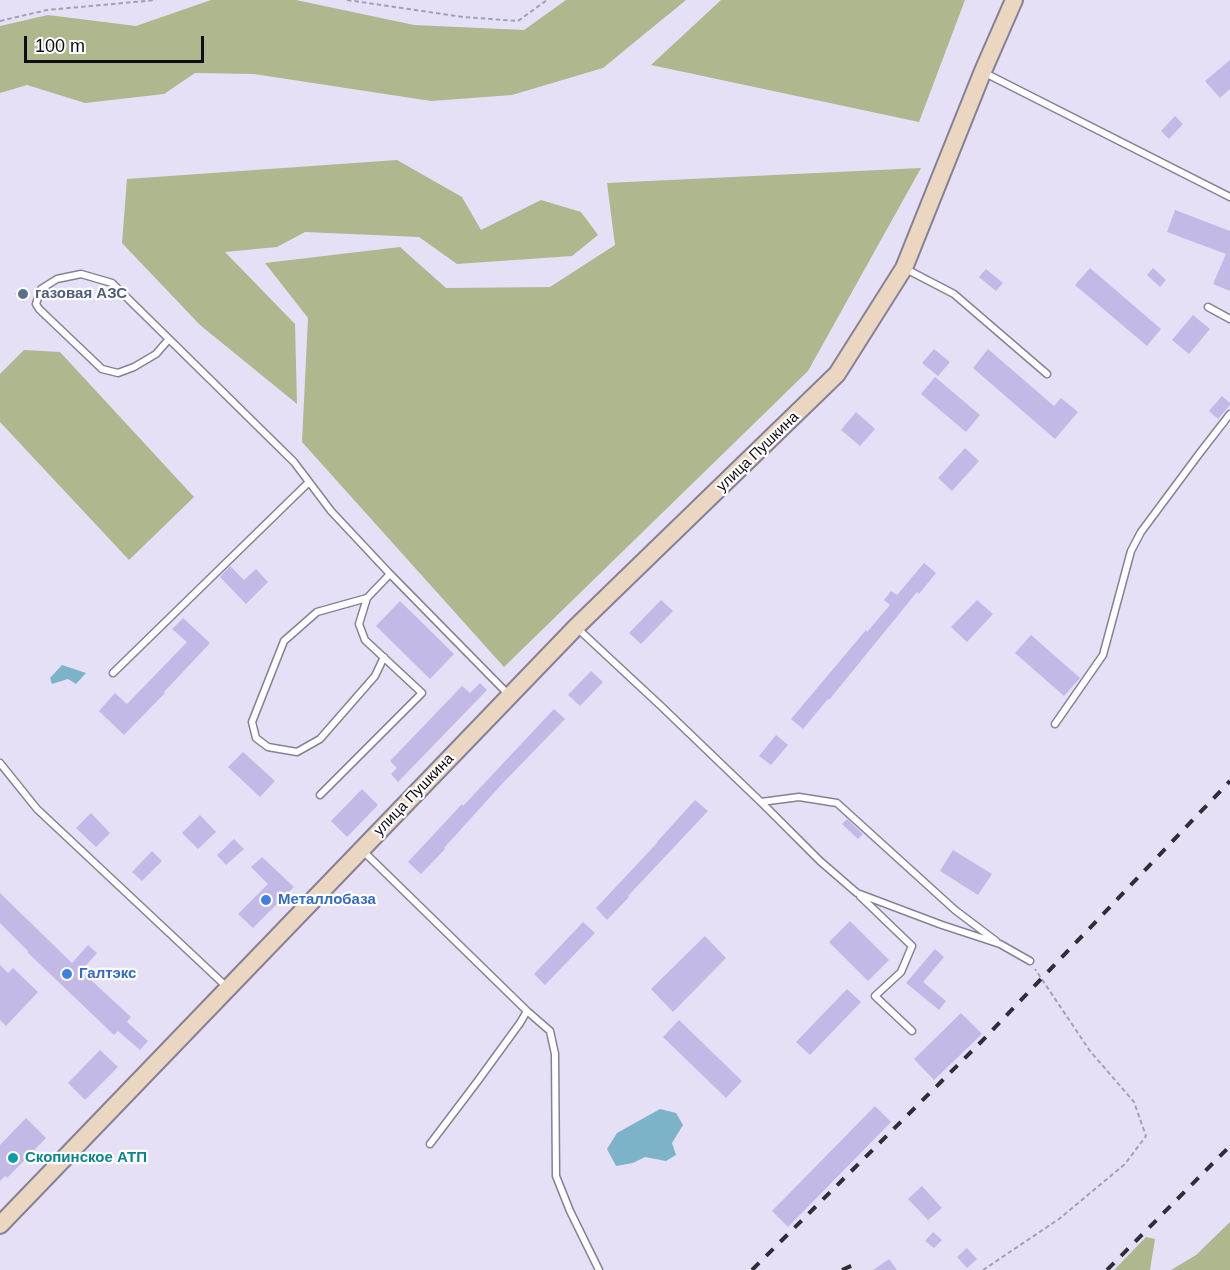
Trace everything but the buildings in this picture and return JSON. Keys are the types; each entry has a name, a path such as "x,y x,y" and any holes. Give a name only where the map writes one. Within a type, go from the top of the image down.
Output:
{"main road":[{"name":"улица Пушкина","path":"0,1225 576,627 837,374 904,268 1014,0"}],"lane":[{"path":"983,71 1230,197"},
{"path":"904,268 954,294 1047,374"},
{"path":"169,339 156,354 134,367 118,373 102,369 36,304 41,289 57,279 81,274 112,283 169,339 294,462 331,512 510,696"},
{"path":"1208,307 1230,319"},
{"path":"1055,724 1103,655 1131,551 1141,532 1230,414"},
{"path":"113,673 309,482"},
{"path":"320,795 422,693 365,640 359,624 367,598 390,574"},
{"path":"367,598 317,612 284,641 252,722 256,738 268,747 297,752 320,739 375,676 384,657"},
{"path":"576,627 912,946 901,972 875,996 912,1031"},
{"path":"0,763 37,809 228,989"},
{"path":"761,802 799,797 837,803 955,910 1000,944 1030,961"},
{"path":"362,850 550,1031 555,1054 556,1176 570,1211 599,1270"},
{"path":"858,893 942,926 1000,944"},
{"path":"430,1144 527,1011"}],"path":[{"path":"0,21 47,10 156,0"},
{"path":"347,0 463,17 518,21 547,0"},
{"path":"984,1270 1059,1219 1125,1164 1146,1136 1134,1102 1090,1051 1030,961"}],"green space":[{"path":"211,0 296,0 414,25 524,30 566,0 686,0 603,68 512,95 431,101 254,74 195,73 164,94 85,103 27,85 0,93 0,26 48,15 136,26"},
{"path":"721,0 965,0 919,122 651,65"},
{"path":"397,160 462,197 481,230 541,200 581,212 598,235 572,256 457,264 419,237 305,232 277,247 225,252 295,324 297,404 200,325 122,243 127,179"},
{"path":"921,168 808,371 504,667 302,442 308,318 265,263 400,247 446,288 550,287 615,245 607,183"},
{"path":"24,350 60,352 194,497 129,560 0,422 0,374"},
{"path":"1230,1222 1230,1270 1171,1270 1196,1255"},
{"path":"1146,1237 1155,1239 1150,1270 1114,1270"}],"water":[{"path":"62,665 86,673 76,684 68,679 52,684 50,678"},
{"path":"660,1109 676,1113 683,1125 672,1143 676,1155 666,1161 645,1157 633,1163 616,1166 607,1149 617,1133"}],"railway":[{"path":"752,1270 981,1042 1230,781"},
{"path":"1107,1270 1230,1146"},
{"path":"842,1270 855,1264"}],"place":[{"name":"газовая АЗС","path":"23,294"},
{"name":"Металлобаза","path":"266,900"},
{"name":"Галтэкс","path":"67,974"},
{"name":"Скопинское АТП","path":"13,1158"}]}
